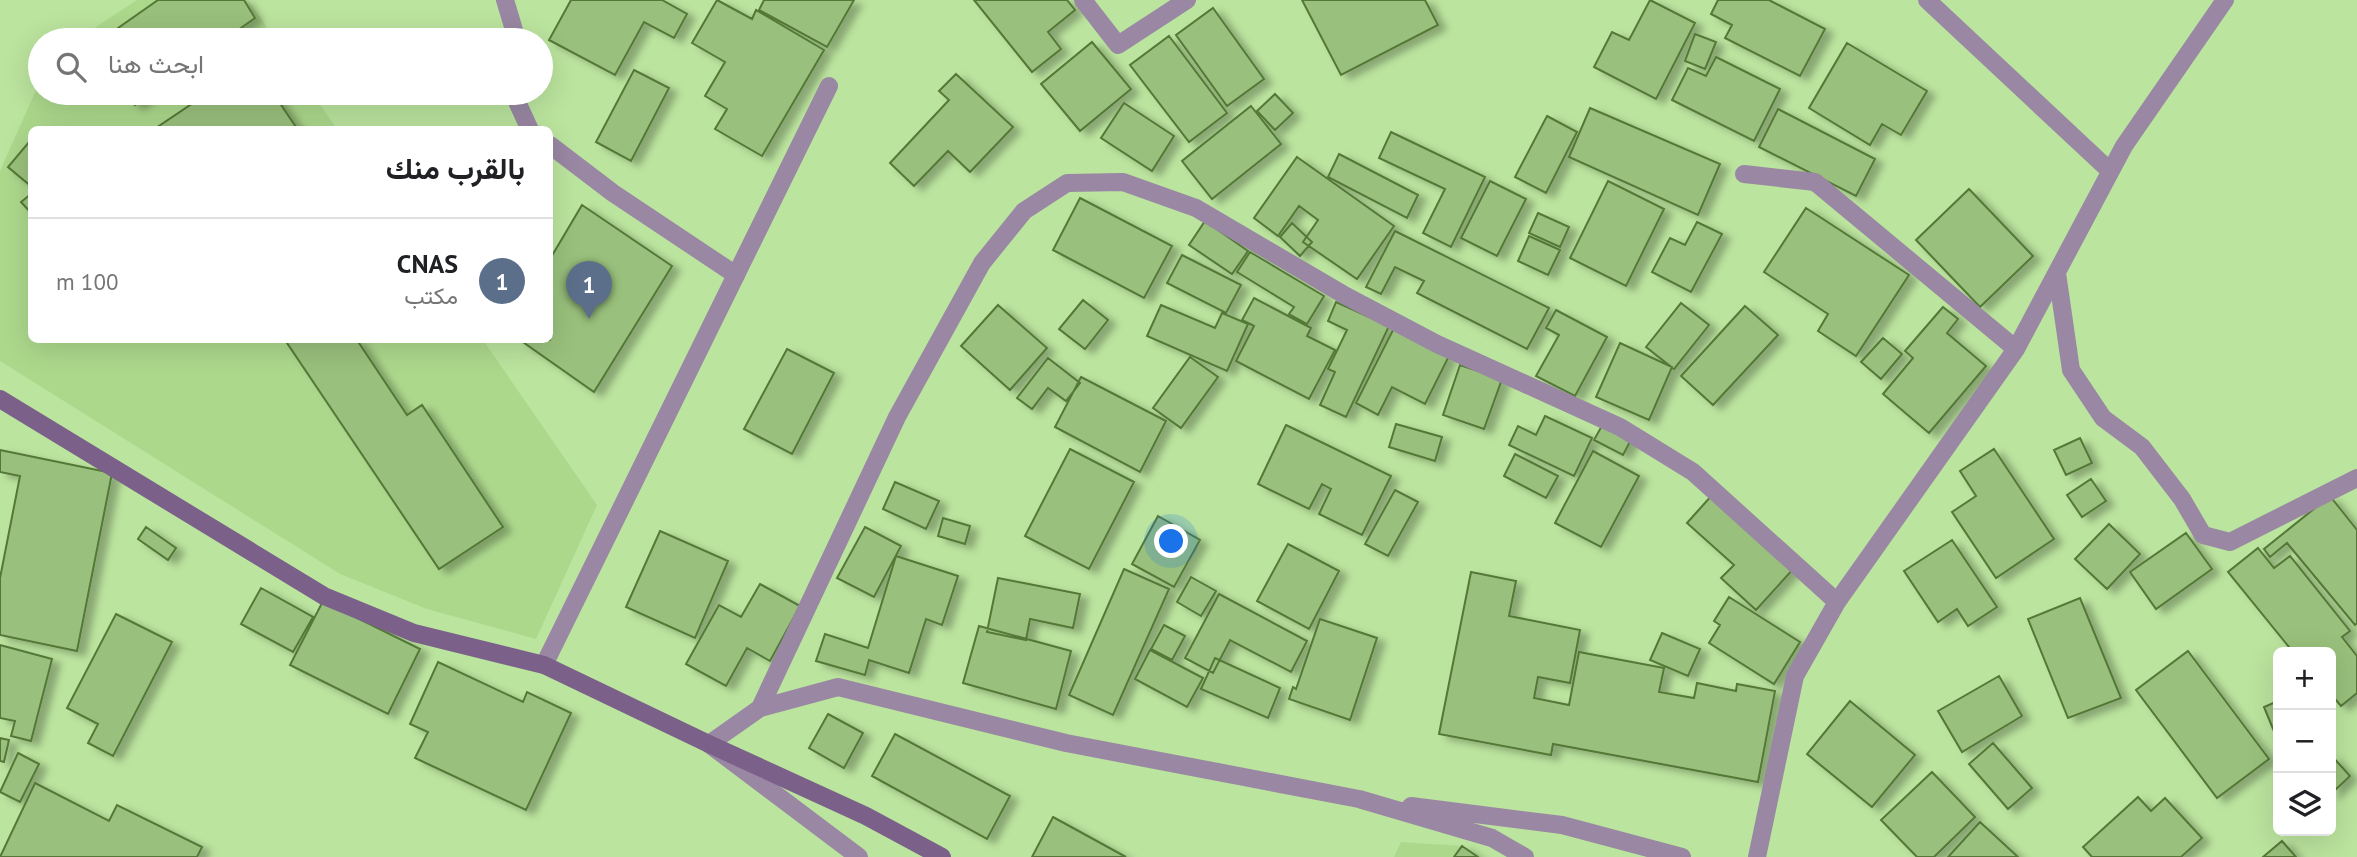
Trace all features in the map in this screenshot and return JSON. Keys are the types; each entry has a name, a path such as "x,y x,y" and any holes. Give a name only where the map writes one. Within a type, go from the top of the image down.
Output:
{"street":[{"path":"505,0 513,28"},
{"path":"1083,0 1118,45 1187,0"},
{"path":"1927,0 2110,171"},
{"path":"1757,857 1795,676 1837,602 2016,349 2123,146 2225,0"},
{"path":"544,666 828,86"},
{"path":"519,105 528,126"},
{"path":"553,147 612,193 736,275"},
{"path":"1744,174 1815,182 2016,349"},
{"path":"760,708 897,417 982,263 1024,211 1067,183 1123,182 1196,208 1346,296 1437,344 1620,427 1693,472 1837,602"},
{"path":"2057,273 2071,370 2103,418 2142,447 2182,499 2203,535 2230,542 2357,478"},
{"path":"0,399 324,596 414,633 544,666 866,816 942,857"},
{"path":"709,744 760,708 838,687 1066,743 1359,799 1562,825 1682,857"},
{"path":"709,744 859,857"},
{"path":"1359,799 1492,838 1525,857"}],"shaded area":[{"path":"137,0 248,0 268,28 94,28"},
{"path":"29,105 320,105 335,126 28,126 28,343 485,343 597,505 536,639 427,609 340,574 0,361 0,171"},
{"path":"1401,842 1462,846 1478,857 1394,857"}],"building":[{"path":"158,0 244,0 255,18 241,28 118,28"},
{"path":"571,0 662,0 687,14 674,38 644,22 615,75 553,42 553,33"},
{"path":"717,0 752,19 756,10 824,50 762,156 715,129 727,109 705,96 725,62 692,43"},
{"path":"764,0 854,0 827,47 759,10"},
{"path":"974,0 1067,0 1075,10 1048,32 1061,49 1032,72"},
{"path":"1302,0 1425,0 1438,25 1341,75"},
{"path":"1650,0 1695,23 1656,99 1594,67 1612,32 1629,40"},
{"path":"1718,0 1769,0 1825,29 1800,76 1725,38 1732,25 1711,14"},
{"path":"1213,8 1264,79 1227,106 1176,35"},
{"path":"1695,34 1716,42 1705,69 1685,61"},
{"path":"1169,36 1227,113 1189,142 1130,65"},
{"path":"1092,42 1131,89 1080,131 1041,84"},
{"path":"1847,43 1927,91 1901,135 1882,124 1870,145 1809,108"},
{"path":"1716,57 1780,89 1754,141 1672,100 1688,68 1706,76"},
{"path":"634,70 669,88 631,161 596,142"},
{"path":"956,74 1013,127 970,172 948,151 914,186 890,163 949,100 939,91"},
{"path":"1275,94 1293,113 1275,130 1257,111"},
{"path":"1124,103 1174,136 1152,171 1101,138"},
{"path":"190,105 281,105 295,126 159,126"},
{"path":"1251,106 1281,144 1212,199 1182,161"},
{"path":"1590,108 1720,164 1698,215 1569,157"},
{"path":"1778,109 1875,159 1856,196 1759,147"},
{"path":"1547,116 1577,132 1546,193 1515,177"},
{"path":"1391,132 1485,177 1451,247 1423,233 1445,189 1379,158"},
{"path":"28,143 28,184 8,167"},
{"path":"1339,154 1418,195 1407,218 1328,177"},
{"path":"1297,157 1394,226 1357,279 1303,242 1318,220 1299,206 1278,236 1254,218"},
{"path":"1490,181 1526,199 1497,256 1461,238"},
{"path":"1608,181 1664,209 1626,286 1570,258"},
{"path":"1969,189 2033,256 1980,307 1916,240"},
{"path":"28,196 28,210 21,202"},
{"path":"1080,198 1172,246 1144,298 1053,250"},
{"path":"582,205 672,266 594,392 524,343 553,343 553,254"},
{"path":"1806,208 1909,275 1856,356 1818,331 1828,314 1764,272"},
{"path":"1538,213 1569,227 1560,247 1529,233"},
{"path":"1205,221 1248,251 1232,274 1189,245"},
{"path":"1697,222 1722,234 1691,292 1652,272 1670,238 1685,245"},
{"path":"1292,223 1312,242 1300,256 1280,237"},
{"path":"1395,231 1549,308 1527,349 1417,293 1424,281 1395,267 1381,294 1366,287"},
{"path":"1529,236 1560,250 1548,275 1518,261"},
{"path":"1250,252 1324,296 1307,324 1289,314 1294,307 1237,272"},
{"path":"1182,255 1241,285 1226,313 1167,283"},
{"path":"1254,298 1311,328 1307,336 1335,350 1309,399 1236,361 1254,326 1242,320"},
{"path":"1083,300 1108,320 1085,349 1059,329"},
{"path":"1336,302 1389,326 1346,417 1320,405 1335,372 1328,369 1347,330 1328,321"},
{"path":"1681,303 1709,325 1674,369 1646,347"},
{"path":"998,305 1047,348 1010,390 961,346"},
{"path":"1161,305 1215,328 1222,313 1248,324 1227,371 1147,336"},
{"path":"1745,306 1778,335 1713,405 1681,376"},
{"path":"1943,307 1958,319 1947,333 1986,366 1929,433 1883,394 1913,358 1905,351"},
{"path":"1556,310 1607,337 1575,396 1536,376 1559,335 1546,328"},
{"path":"1394,328 1449,356 1425,404 1392,387 1378,415 1356,403"},
{"path":"1883,338 1902,354 1881,379 1861,362"},
{"path":"287,343 359,343 407,415 422,405 503,527 439,569"},
{"path":"1620,343 1672,367 1649,420 1596,397"},
{"path":"787,349 834,373 792,454 744,429"},
{"path":"1190,357 1218,377 1181,428 1153,408"},
{"path":"1048,358 1080,383 1066,401 1048,388 1032,409 1017,398"},
{"path":"1460,365 1502,379 1484,429 1443,415"},
{"path":"1081,377 1166,421 1140,472 1055,427"},
{"path":"1545,416 1592,438 1574,476 1509,445 1518,426 1536,435"},
{"path":"1604,422 1633,436 1623,455 1594,440"},
{"path":"1396,424 1442,437 1435,461 1389,447"},
{"path":"1286,425 1391,476 1362,535 1319,514 1331,489 1322,484 1309,509 1258,484"},
{"path":"2080,438 2092,463 2066,475 2054,450"},
{"path":"1070,449 1134,482 1089,569 1025,536"},
{"path":"1994,449 2054,539 1996,578 1952,512 1976,496 1960,471"},
{"path":"0,450 112,473 77,651 0,635 0,578 20,476 0,472"},
{"path":"1593,451 1639,476 1601,547 1555,523"},
{"path":"1515,454 1558,476 1546,498 1504,476"},
{"path":"2091,479 2106,501 2082,517 2067,495"},
{"path":"895,482 939,501 926,529 883,509"},
{"path":"1395,490 1418,502 1388,556 1365,544"},
{"path":"1713,494 1795,567 1756,610 1721,578 1734,565 1687,523"},
{"path":"2330,496 2357,530 2355,625 2287,543 2270,557 2264,549"},
{"path":"1158,516 1200,540 1174,587 1132,564"},
{"path":"943,518 970,526 965,544 938,536"},
{"path":"2109,524 2140,554 2107,589 2075,559"},
{"path":"146,527 176,548 168,560 138,539"},
{"path":"865,527 901,546 874,597 837,578"},
{"path":"660,531 728,561 695,638 626,607"},
{"path":"2186,533 2212,569 2156,609 2130,572"},
{"path":"1952,540 1997,607 1968,626 1957,609 1938,622 1904,571"},
{"path":"1288,544 1339,571 1309,629 1257,601"},
{"path":"2258,548 2274,568 2290,556 2350,631 2342,637 2357,656 2357,693 2341,706 2336,700 2336,647 2289,647 2228,572"},
{"path":"896,556 958,576 942,625 926,619 909,673 869,660 865,675 816,661 825,634 868,648"},
{"path":"1124,569 1169,589 1113,715 1069,695"},
{"path":"1471,572 1516,581 1509,616 1580,630 1570,683 1538,677 1534,698 1569,705 1579,652 1664,668 1659,692 1694,698 1697,683 1736,691 1737,684 1775,691 1758,782 1553,744 1551,755 1439,734"},
{"path":"1191,577 1216,591 1201,616 1177,602"},
{"path":"998,578 1080,594 1073,628 1030,619 1026,640 987,632"},
{"path":"760,584 800,606 770,661 747,648 726,686 686,664 719,605 741,617"},
{"path":"261,588 313,617 293,652 241,624"},
{"path":"1219,594 1307,641 1291,672 1230,640 1213,673 1185,658"},
{"path":"1729,597 1800,642 1774,684 1709,643 1720,625 1714,621"},
{"path":"2080,598 2121,698 2068,718 2028,619"},
{"path":"323,601 420,649 388,714 290,665"},
{"path":"116,614 172,642 113,756 88,743 98,724 67,708"},
{"path":"1320,619 1377,638 1350,720 1289,699 1293,687 1296,689"},
{"path":"1164,625 1185,636 1172,660 1151,649"},
{"path":"979,626 1071,651 1056,709 963,683"},
{"path":"1662,633 1700,649 1688,676 1650,660"},
{"path":"0,645 52,659 31,741 11,736 15,721 0,718"},
{"path":"1150,650 1203,678 1187,707 1135,679"},
{"path":"2188,651 2269,759 2217,798 2136,690"},
{"path":"1215,658 1280,688 1268,718 1201,689"},
{"path":"438,662 523,702 527,692 571,713 526,810 415,758 428,732 410,724"},
{"path":"1999,676 2022,716 1962,752 1938,711"},
{"path":"1850,701 1915,755 1872,807 1807,754"},
{"path":"2273,703 2273,729 2264,707"},
{"path":"828,714 863,733 844,768 809,748"},
{"path":"895,734 1010,796 987,839 872,776"},
{"path":"0,738 9,740 4,762 0,761"},
{"path":"1993,743 2032,788 2008,809 1969,764"},
{"path":"18,753 39,764 20,802 0,792"},
{"path":"2336,761 2350,776 2336,789"},
{"path":"1932,772 1975,817 1934,857 1917,857 1881,820"},
{"path":"35,783 109,821 117,805 202,847 197,857 0,857"},
{"path":"2138,797 2151,811 2165,798 2202,838 2181,857 2092,857 2083,847"},
{"path":"1053,817 1126,857 1032,857"},
{"path":"1980,822 2018,857 1948,857"},
{"path":"2282,841 2296,857 2263,857"},
{"path":"1462,846 1478,857 1454,857"}],"place":[{"name":"CNAS","path":"589,319"}]}
